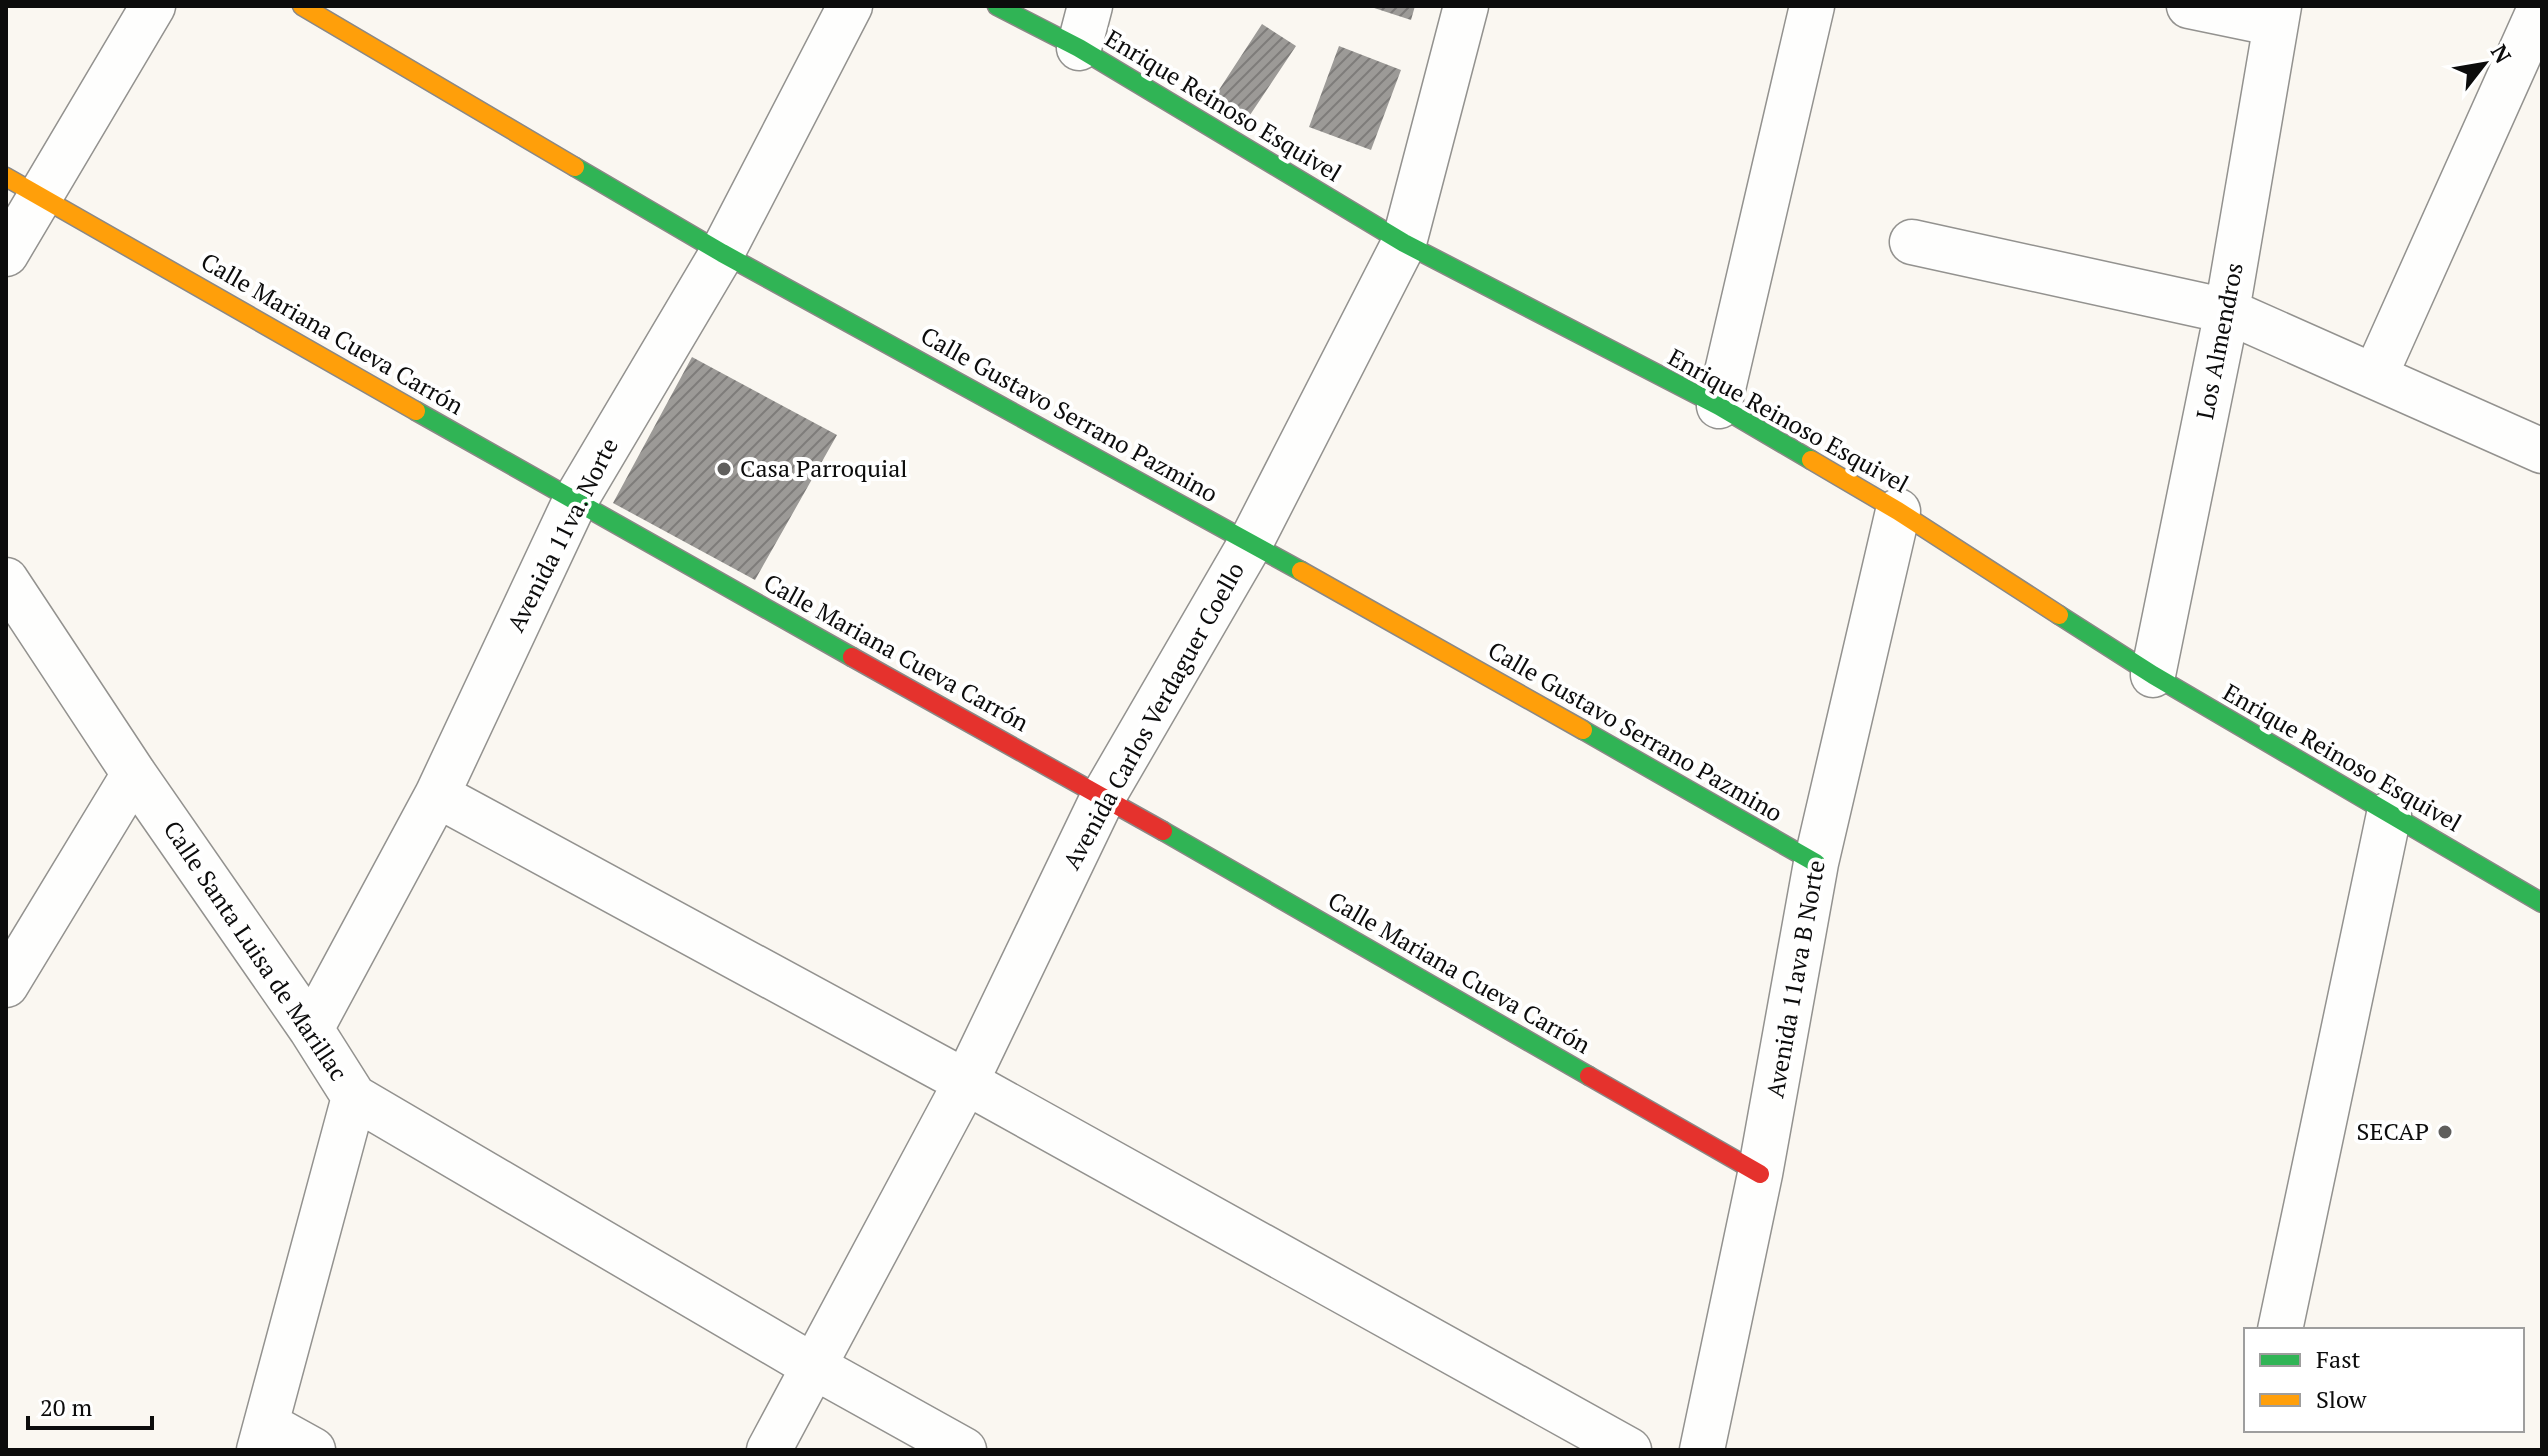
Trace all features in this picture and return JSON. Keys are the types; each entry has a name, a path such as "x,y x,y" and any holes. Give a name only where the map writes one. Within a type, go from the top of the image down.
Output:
{"street":[{"path":"6,254 23,186 153,6"},
{"name":"Calle Gustavo Serrano Pazmino","path":"302,6 722,253 1251,542 1816,863"},
{"name":"Avenida 11va. Norte","path":"311,1029 437,795 575,501 722,253 850,6"},
{"name":"Enrique Reinoso Esquivel","path":"997,6 1079,48 1404,243 1719,406 1898,511 2153,675 2542,903"},
{"path":"1079,48 1090,6"},
{"name":"Avenida Carlos Verdaguer Coello","path":"769,1450 966,1082 1103,797 1251,542 1404,243 1466,6"},
{"path":"1719,406 1812,6"},
{"path":"2189,6 2278,15"},
{"path":"2375,376 2541,6"},
{"name":"Los Almendros","path":"2153,675 2227,311 2278,15"},
{"name":"Calle Mariana Cueva Carrón","path":"23,186 1103,797 1760,1174"},
{"path":"1912,242 2227,311 2375,376 2538,438"},
{"name":"Avenida 11ava B Norte","path":"1702,1450 1760,1174 1816,863 1898,511"},
{"name":"Calle Santa Luisa de Marillac","path":"6,580 354,1097 262,1437"},
{"path":"6,985 134,774"},
{"path":"437,795 966,1082 1629,1450"},
{"path":"2280,1328 2389,814"},
{"path":"354,1097 813,1366 964,1450"},
{"path":"262,1437 313,1450"}],"building":[{"path":"1368,6 1415,6 1411,20"},
{"path":"1262,24 1296,46 1246,121 1213,99"},
{"path":"1339,46 1401,70 1371,150 1309,127"},
{"name":"Casa Parroquial","path":"692,357 837,435 755,580 613,503"}],"traffic: fast":[{"path":"997,6 1079,48 1404,243 1719,406 1811,460"},
{"path":"575,167 722,253 1301,571"},
{"path":"416,411 852,657"},
{"path":"2059,615 2153,675 2542,903"},
{"path":"1583,730 1816,863"},
{"path":"1163,831 1589,1076"}],"traffic: slow":[{"path":"302,6 575,167"},
{"path":"6,177 416,411"},
{"path":"1811,460 1898,511 2059,615"},
{"path":"1301,571 1583,730"}],"traffic: jam":[{"path":"852,657 1163,831"},
{"path":"1589,1076 1760,1174"}],"place":[{"name":"Casa Parroquial","path":"724,469"},
{"name":"SECAP","path":"2445,1132"}]}
